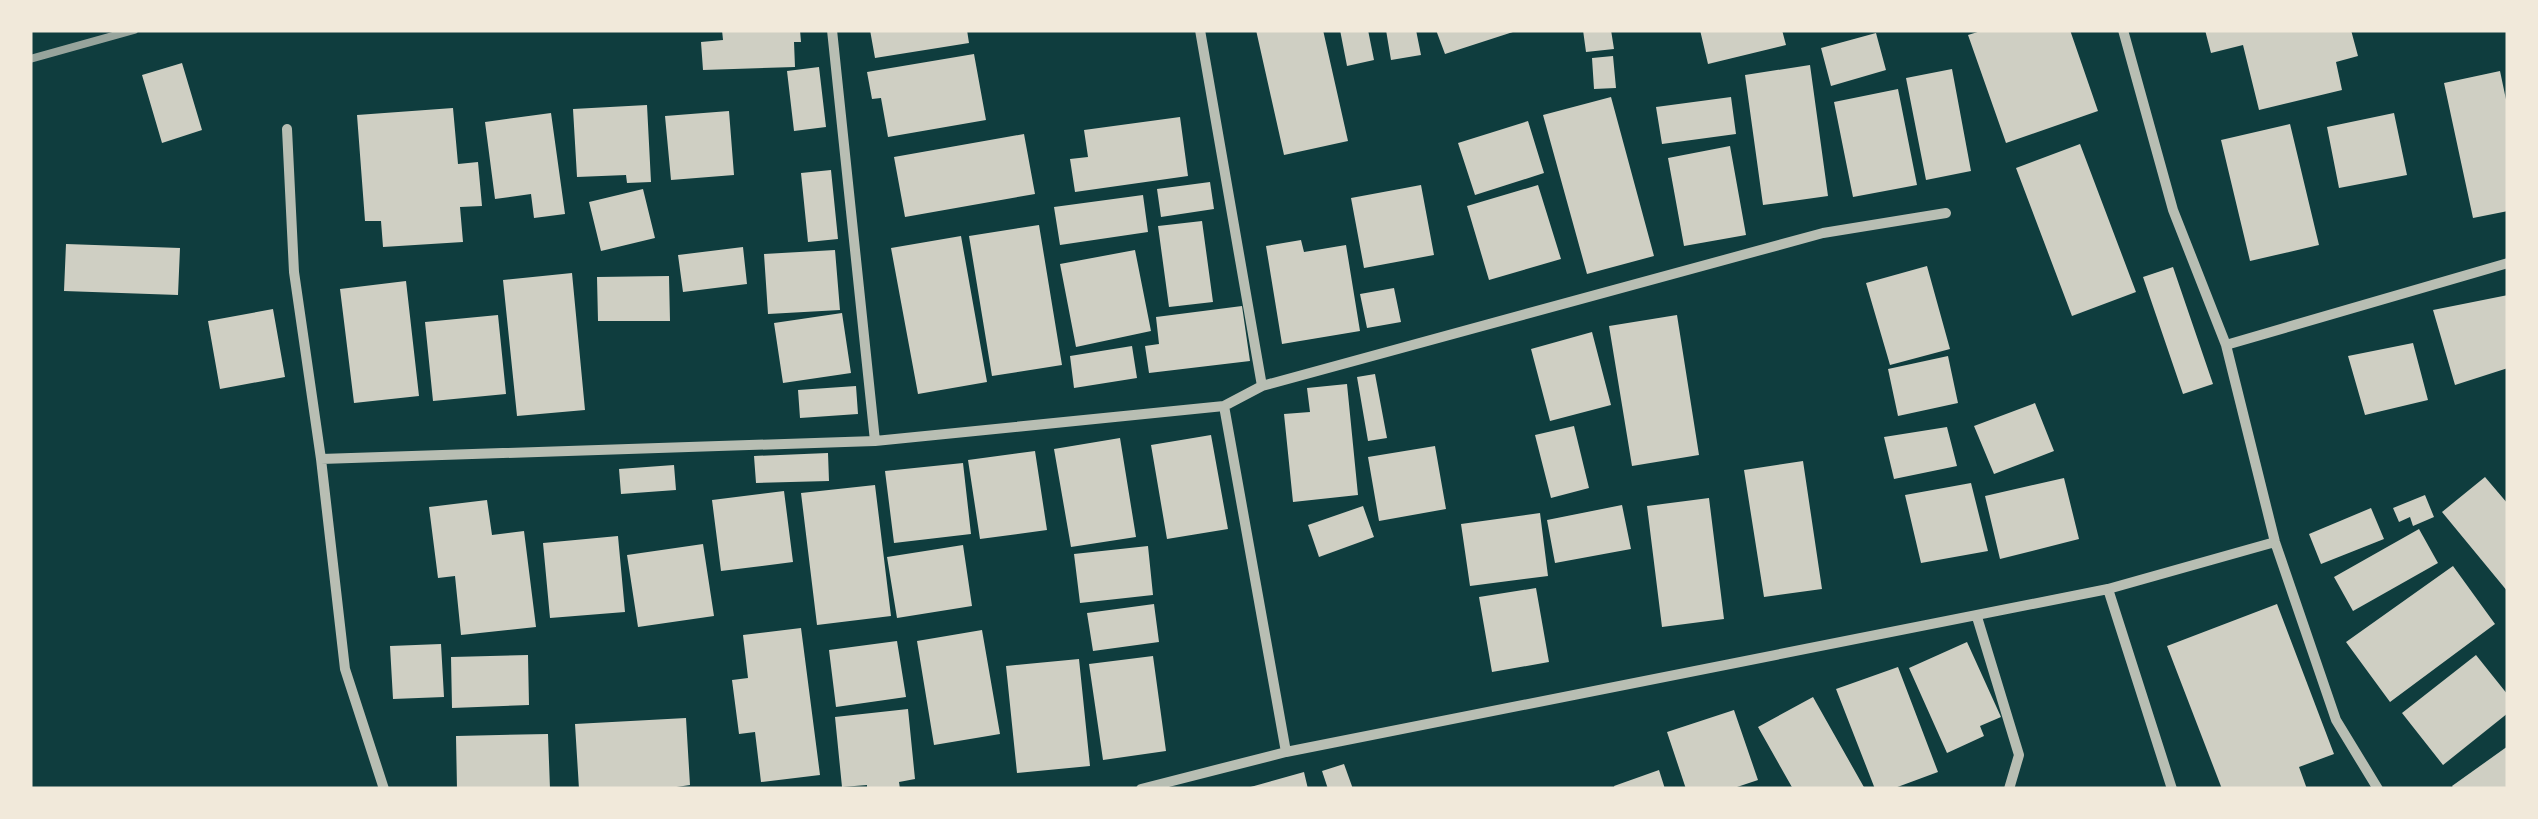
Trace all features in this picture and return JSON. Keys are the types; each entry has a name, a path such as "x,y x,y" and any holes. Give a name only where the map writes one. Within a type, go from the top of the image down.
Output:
{"street":[{"path":"832,30 876,442"},
{"path":"1200,30 1262,386"},
{"path":"2123,30 2173,210 2226,344 2275,542 2336,720 2378,789"},
{"path":"286,129 294,272 345,669 384,789"},
{"path":"321,459 876,442 1224,406 1262,386 1824,233 1946,213"},
{"path":"2226,344 2508,262"},
{"path":"1224,406 1286,752"},
{"path":"1142,789 1169,786 1286,752 2108,589 2275,542"},
{"path":"2108,589 2172,789"},
{"path":"1977,617 2019,754 2008,789"}],"building":[{"path":"722,30 800,30 801,42 794,42 795,67 703,70 701,42 723,40"},
{"path":"870,30 967,30 969,43 875,58"},
{"path":"1256,30 1323,30 1348,141 1284,155"},
{"path":"1340,30 1368,30 1374,60 1347,66"},
{"path":"1386,30 1416,30 1421,55 1391,60"},
{"path":"1436,30 1515,30 1516,31 1445,54"},
{"path":"1583,30 1611,30 1614,49 1586,52"},
{"path":"1700,30 1782,30 1786,45 1708,64"},
{"path":"1984,30 2070,30 2098,111 2006,143 1968,35"},
{"path":"2205,30 2351,30 2358,56 2336,62 2342,90 2259,110 2243,45 2211,53"},
{"path":"1876,33 1886,70 1831,86 1821,48"},
{"path":"974,54 986,120 888,137 881,98 872,99 867,72"},
{"path":"1613,56 1616,88 1594,89 1592,58"},
{"path":"182,63 202,130 162,143 142,75"},
{"path":"1810,65 1828,196 1763,205 1745,75"},
{"path":"819,67 826,127 794,131 787,71"},
{"path":"1952,69 1971,171 1926,180 1906,78"},
{"path":"2500,71 2508,109 2508,211 2473,218 2444,83"},
{"path":"1898,89 1917,185 1853,197 1834,102"},
{"path":"1611,97 1654,256 1587,274 1543,115"},
{"path":"1731,97 1736,134 1662,144 1656,107"},
{"path":"647,105 651,182 627,183 626,175 577,177 573,109"},
{"path":"453,108 458,164 478,162 482,206 460,207 463,242 383,247 381,221 365,221 357,115"},
{"path":"729,111 734,175 671,180 665,116"},
{"path":"551,113 565,214 534,218 531,194 495,199 485,122"},
{"path":"2394,113 2407,175 2339,188 2327,127"},
{"path":"1180,117 1188,176 1075,192 1070,159 1088,157 1084,130"},
{"path":"1528,121 1544,173 1475,195 1458,143"},
{"path":"2290,124 2319,245 2250,261 2221,140"},
{"path":"1024,134 1035,194 905,217 894,157"},
{"path":"2080,144 2136,292 2072,316 2016,168"},
{"path":"1730,146 1746,235 1684,246 1668,158"},
{"path":"831,170 838,239 808,242 801,173"},
{"path":"1210,182 1214,209 1161,217 1157,189"},
{"path":"1421,185 1434,255 1364,268 1351,198"},
{"path":"1538,185 1561,259 1489,280 1467,206"},
{"path":"643,189 655,238 601,251 589,202"},
{"path":"1143,195 1148,232 1060,245 1054,207"},
{"path":"1202,221 1213,302 1169,307 1158,226"},
{"path":"1039,225 1062,365 992,376 969,236"},
{"path":"961,236 987,382 918,394 891,248"},
{"path":"1301,240 1304,252 1346,245 1360,331 1282,344 1266,246"},
{"path":"66,244 180,248 178,295 64,291"},
{"path":"743,247 747,284 683,292 678,255"},
{"path":"835,250 840,310 768,314 764,254"},
{"path":"1135,250 1151,331 1076,347 1060,264"},
{"path":"1927,266 1950,349 1890,365 1866,283"},
{"path":"2173,267 2213,384 2183,394 2143,277"},
{"path":"572,273 585,410 517,416 503,280"},
{"path":"669,276 670,321 598,321 597,277"},
{"path":"406,281 419,396 354,403 340,289"},
{"path":"1394,288 1401,322 1367,328 1360,294"},
{"path":"2508,295 2508,368 2455,385 2433,310"},
{"path":"1242,306 1250,361 1149,373 1145,346 1159,344 1156,317"},
{"path":"273,309 285,377 220,389 208,321"},
{"path":"842,313 851,373 783,383 774,323"},
{"path":"498,315 506,394 433,401 425,322"},
{"path":"1677,315 1699,455 1632,466 1609,326"},
{"path":"1592,332 1611,405 1550,421 1531,349"},
{"path":"2413,343 2428,400 2365,415 2348,356"},
{"path":"1132,346 1137,378 1074,388 1070,356"},
{"path":"1948,356 1958,403 1898,416 1888,369"},
{"path":"1375,374 1387,438 1368,441 1357,377"},
{"path":"1347,384 1358,495 1293,502 1284,414 1310,412 1307,388"},
{"path":"856,386 858,414 800,418 798,390"},
{"path":"2035,403 2054,451 1994,474 1974,426"},
{"path":"1574,426 1589,488 1551,498 1535,435"},
{"path":"1947,427 1957,466 1894,479 1884,437"},
{"path":"1211,435 1228,529 1167,539 1151,445"},
{"path":"1120,438 1136,537 1071,547 1054,449"},
{"path":"1435,446 1446,509 1379,521 1368,457"},
{"path":"1035,451 1047,530 980,539 968,460"},
{"path":"828,453 829,481 756,483 754,456"},
{"path":"1803,461 1822,589 1764,597 1744,470"},
{"path":"963,463 971,534 894,543 885,471"},
{"path":"674,465 676,490 621,494 619,469"},
{"path":"2485,477 2508,504 2508,592 2442,512"},
{"path":"2064,478 2079,539 2000,559 1985,496"},
{"path":"1971,483 1988,551 1921,563 1905,495"},
{"path":"875,485 891,616 817,625 801,493"},
{"path":"784,491 793,562 721,571 712,500"},
{"path":"2425,495 2434,517 2413,526 2410,517 2399,522 2393,508"},
{"path":"1709,498 1724,619 1662,627 1647,506"},
{"path":"487,500 492,535 524,531 536,627 461,635 455,576 438,578 429,507"},
{"path":"1622,505 1631,549 1555,563 1547,520"},
{"path":"1363,506 1374,537 1319,557 1308,525"},
{"path":"2371,508 2384,539 2321,564 2309,534"},
{"path":"1540,513 1548,576 1470,586 1461,524"},
{"path":"2419,529 2438,563 2353,611 2334,577"},
{"path":"618,536 625,612 550,618 543,543"},
{"path":"703,544 714,616 638,627 627,555"},
{"path":"963,545 972,606 897,618 887,557"},
{"path":"1148,546 1153,595 1080,603 1074,554"},
{"path":"2453,566 2495,624 2390,702 2346,642"},
{"path":"1536,588 1549,662 1492,672 1479,597"},
{"path":"1154,604 1159,642 1093,651 1087,613"},
{"path":"2277,604 2334,754 2299,767 2307,789 2222,789 2167,646"},
{"path":"801,628 820,775 761,782 755,732 739,734 732,680 748,678 743,635"},
{"path":"982,630 1000,734 934,745 917,641"},
{"path":"897,641 906,697 836,707 829,650"},
{"path":"1967,642 2001,717 1980,726 1984,736 1947,753 1909,668"},
{"path":"441,644 444,697 393,699 390,646"},
{"path":"528,655 529,705 452,708 451,657"},
{"path":"2476,655 2508,695 2508,713 2443,765 2402,713"},
{"path":"1153,656 1166,751 1103,760 1089,664"},
{"path":"1079,659 1090,766 1017,773 1006,666"},
{"path":"1898,667 1938,772 1892,789 1875,789 1836,689"},
{"path":"1813,697 1865,789 1793,789 1758,727"},
{"path":"908,709 915,779 899,782 900,789 842,787 835,717"},
{"path":"1734,710 1758,780 1731,789 1686,789 1667,732"},
{"path":"686,718 690,785 663,789 579,789 575,724"},
{"path":"548,734 550,789 457,789 456,736"},
{"path":"2508,746 2508,789 2454,789 2452,786"},
{"path":"1344,764 1353,789 1328,789 1322,771"},
{"path":"1659,770 1665,789 1615,789 1614,786"},
{"path":"1304,772 1308,789 1247,789 1247,788"}],"railway":[{"path":"30,59 134,30"}]}
